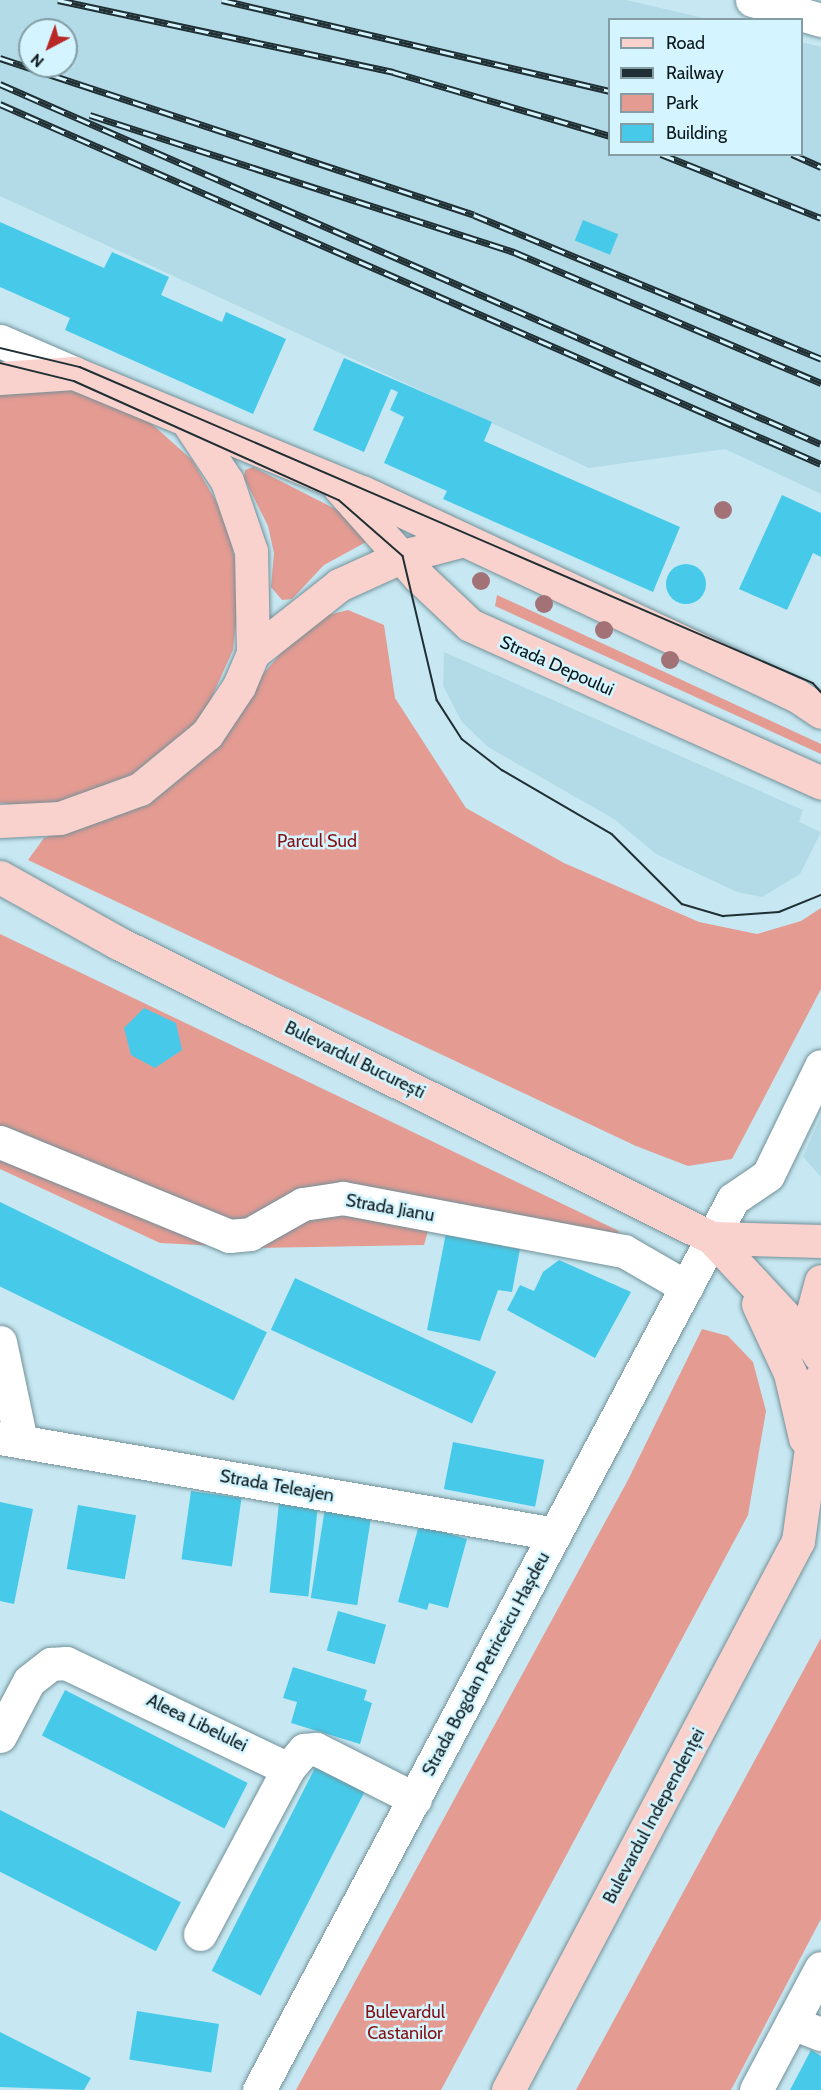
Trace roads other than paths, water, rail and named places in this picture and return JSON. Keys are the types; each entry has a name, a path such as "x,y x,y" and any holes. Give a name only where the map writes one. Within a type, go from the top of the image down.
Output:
{"main road":[{"path":"0,378 74,373"},
{"name":"Strada Depoului","path":"74,373 338,486 362,492 460,541 796,695 821,712"},
{"path":"187,421 213,457 242,514 254,580 254,652"},
{"name":"Strada Depoului","path":"338,486 451,609 491,637 821,783"},
{"path":"15,821 106,804 165,773 218,718 254,652 339,585 403,556 460,541"},
{"name":"Bulevardul București","path":"0,877 118,943 712,1238 736,1263 820,1363"},
{"name":"Bulevardul București","path":"712,1238 821,1241"},
{"path":"736,1263 790,1373 809,1461"},
{"name":"Bulevardul Independenței","path":"508,2090 810,1532 809,1461 820,1363 813,1311 821,1281"}],"street":[{"path":"752,0 821,20"},
{"path":"0,341 74,373"},
{"name":"Strada Bogdan Petriceicu Hașdeu","path":"259,2090 733,1199 768,1175 821,1066"},
{"name":"Strada Jianu","path":"0,1142 229,1236 249,1234 303,1204 343,1198 624,1251 686,1287"},
{"path":"0,1342 10,1440"},
{"name":"Strada Teleajen","path":"10,1440 555,1534"},
{"name":"Aleea Libelulei","path":"0,1736 29,1681 51,1664 66,1663 288,1769"},
{"path":"200,1934 288,1769 304,1750 316,1749 414,1799"},
{"path":"756,2090 807,2029 821,1968"}],"tram line":[{"path":"0,348 80,367 813,683 821,692"},
{"path":"0,363 74,381 339,500 403,556 437,700 462,739 502,770 612,834 682,904 723,916 779,912 821,895"}],"railway":[{"path":"58,0 393,72 608,135"},
{"path":"222,0 608,91"},
{"path":"0,58 474,215 821,359"},
{"path":"0,84 821,444"},
{"path":"0,104 821,464"},
{"path":"90,115 514,252 821,383"},
{"path":"666,156 821,218"},
{"path":"796,156 821,167"}],"park label":[{"name":"Parcul Sud","path":"317,841"},
{"name":"Bulevardul Castanilor","path":"405,2023"}]}
